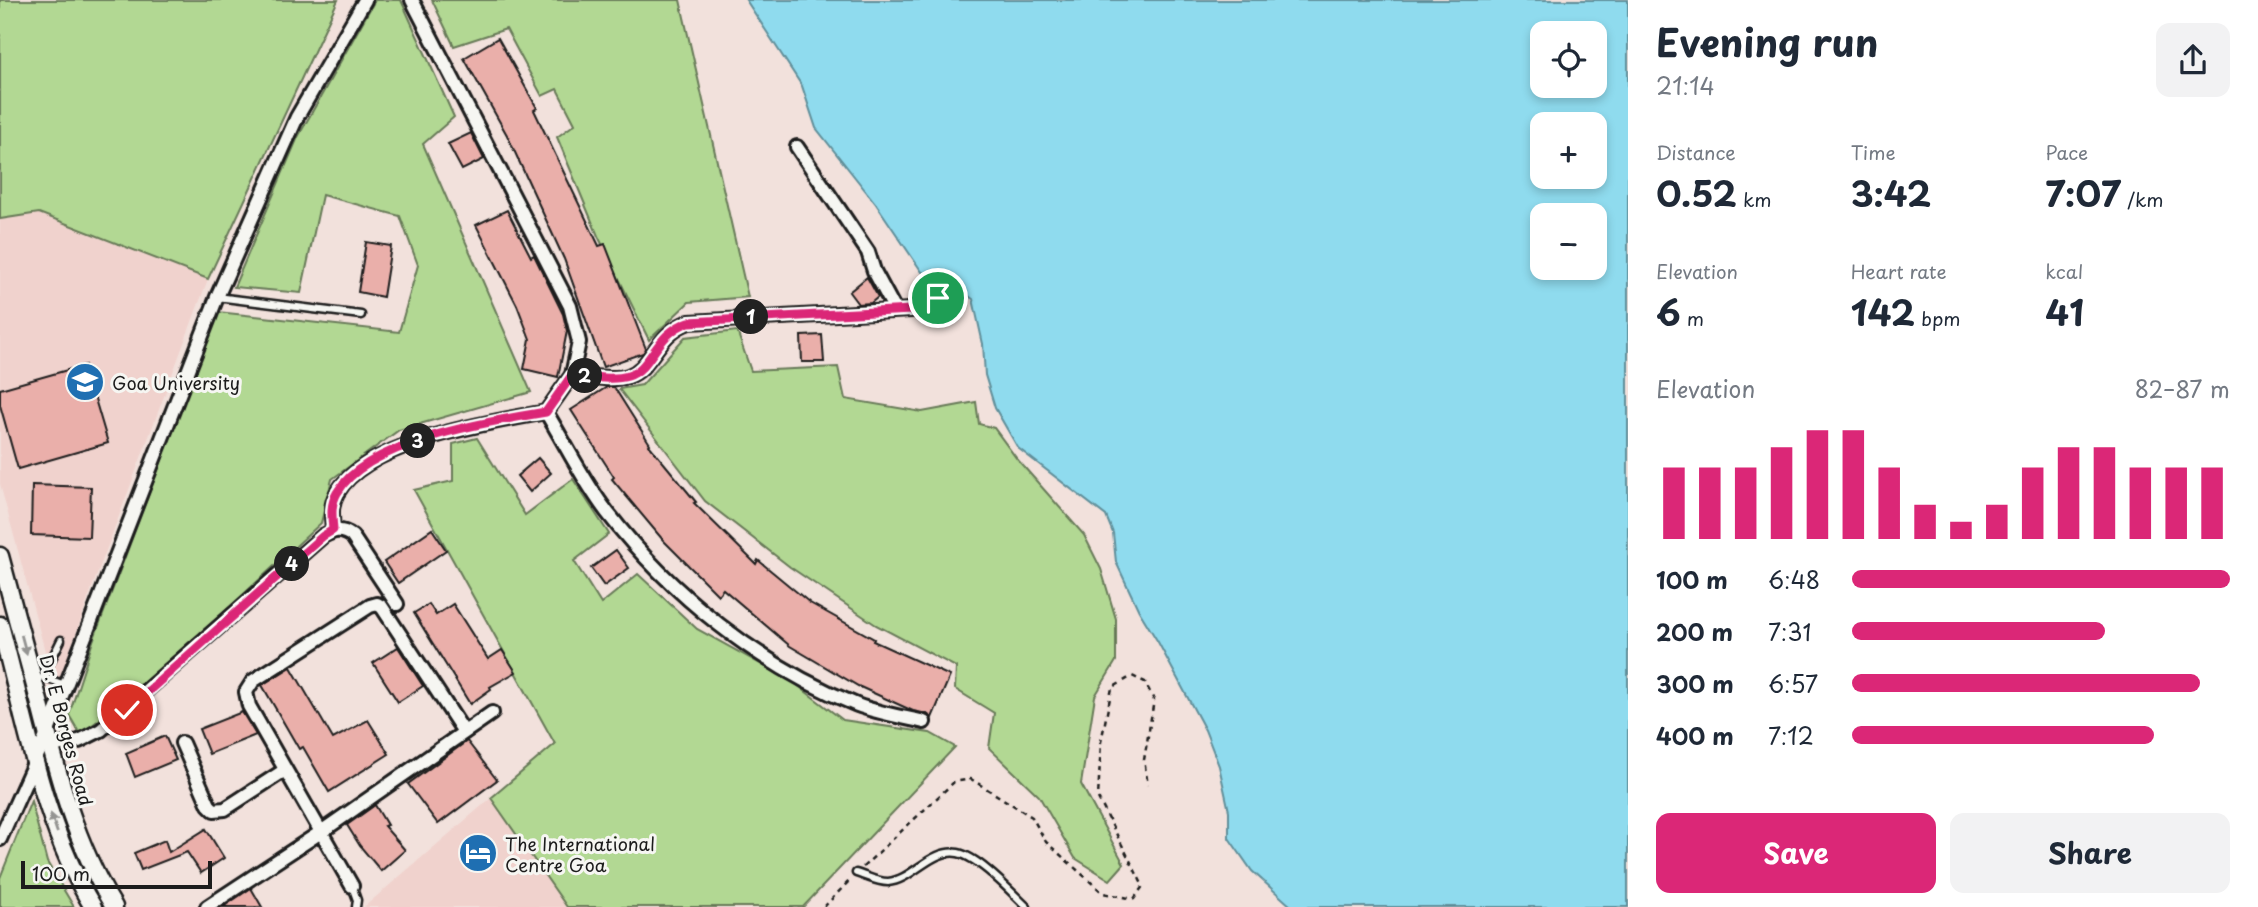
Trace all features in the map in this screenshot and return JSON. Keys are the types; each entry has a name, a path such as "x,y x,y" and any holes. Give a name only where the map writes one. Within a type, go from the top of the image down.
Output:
{"main road":[{"name":"Dr. E Borges Road","path":"0,556 61,789 78,835 101,886 114,907"},
{"name":"Dr. E Borges Road","path":"0,625 44,794 61,842 93,907"}],"street":[{"path":"0,839 35,758 49,740 65,685 217,297 296,117 365,0"},
{"path":"333,530 331,509 336,494 361,468 405,445 546,412 572,375 579,342 570,306 412,0"},
{"path":"797,146 868,252 874,271 895,310"},
{"path":"572,375 621,378 631,376 640,370 667,333 689,322 748,317 808,317 922,308 938,298"},
{"path":"546,412 606,511 665,579 725,628 779,666 859,706 925,722"},
{"path":"49,740 79,741 102,730 333,530 344,530 352,536 397,604"},
{"path":"352,886 249,706 246,692 253,681 377,604 382,607 464,732"},
{"path":"207,907 321,832 492,713"},
{"path":"183,743 209,805 214,810 225,809 285,770"}],"lane":[{"path":"217,297 361,315"},
{"path":"61,640 43,677 65,685"},
{"path":"856,873 890,882 900,879 934,858 947,853 957,853 967,856 1027,907"},
{"path":"352,886 357,900 356,907"}],"path":[{"path":"824,907 856,873 954,782 971,779 1032,817 1046,842 1103,894 1134,899 1143,886 1098,798 1101,741 1112,688 1132,676 1145,682 1154,700 1144,760 1148,785"}],"shaded area":[{"name":"Goa University","path":"0,0 338,0 208,279 89,596 56,692 0,484"},
{"name":"The International Centre Goa","path":"491,798 567,907 364,907"}],"green space":[{"path":"0,0 338,0 208,279 39,213 0,219"},
{"path":"375,0 401,0 454,117 423,144 531,392 399,430 332,479 321,523 138,691 80,734 69,715 93,641 218,312 399,332 418,265 400,216 322,195 301,293 234,287 298,137"},
{"path":"432,0 680,0 748,297 689,302 649,340 598,236 557,137 575,124 557,89 542,96 506,29 454,46"},
{"path":"737,331 751,371 838,367 845,399 922,412 976,402 979,424 994,428 1017,459 1084,535 1101,569 1116,619 1116,661 1095,696 1081,784 1124,864 1110,880 1075,858 1039,796 989,748 994,713 955,689 956,667 876,625 790,567 705,501 619,389 642,385 685,337"},
{"path":"477,438 525,515 573,479 609,534 574,561 601,604 638,574 697,629 793,682 843,720 930,733 955,747 803,907 567,907 491,798 555,744 414,490 453,481 453,444"},
{"path":"31,801 47,862 74,907 0,907 0,878"}],"water":[{"path":"746,0 1628,0 1628,907 1292,907 1252,871 1229,838 1229,811 1219,766 1205,730 1139,611 1116,562 1113,533 1106,516 1018,448 995,408 985,375 983,344 973,299 952,285 922,272 876,204 816,128 802,86"}],"building":[{"path":"498,38 537,108 534,110 599,246 605,244 646,349 643,353 603,367 564,259 507,135 464,58"},
{"path":"471,133 484,159 462,170 448,144"},
{"path":"507,210 531,257 534,255 563,314 567,331 558,377 524,369 530,339 517,305 476,225"},
{"path":"366,242 391,246 383,297 358,292"},
{"path":"867,277 878,297 871,303 858,304 849,292"},
{"path":"822,335 824,362 802,362 801,336"},
{"path":"85,365 108,443 18,469 0,405 0,389"},
{"path":"607,387 614,387 649,445 696,502 694,503 756,564 758,560 810,603 874,639 873,641 950,676 932,718 858,686 790,646 723,589 718,595 663,540 612,479 614,477 571,410"},
{"path":"538,458 551,473 530,492 517,476"},
{"path":"32,485 91,487 89,537 31,535"},
{"path":"432,529 446,550 398,583 384,562"},
{"path":"616,550 629,568 604,586 591,568"},
{"path":"429,604 436,615 453,604 488,659 502,650 516,672 490,687 491,689 470,704 414,613"},
{"path":"398,647 423,686 398,702 373,663"},
{"path":"291,667 333,739 368,720 389,754 329,792 303,747 299,749 262,685"},
{"path":"242,712 256,735 209,754 199,729"},
{"path":"165,736 176,760 135,777 126,753"},
{"path":"467,741 497,780 438,824 408,784"},
{"path":"375,805 387,825 384,826 405,850 381,871 347,825"},
{"path":"206,829 224,858 201,873 187,852 141,870 134,853 165,840 169,852"},
{"path":"251,888 262,907 223,907"}],"place":[{"name":"Goa University","path":"85,382"},
{"name":"The International Centre Goa","path":"478,853"}],"route":[{"path":"127,710 333,530 331,509 336,494 346,482 361,468 405,445 546,412 572,375 621,378 631,376 640,370 667,333 689,322 722,318 808,317 911,310 922,308 938,298"}]}
